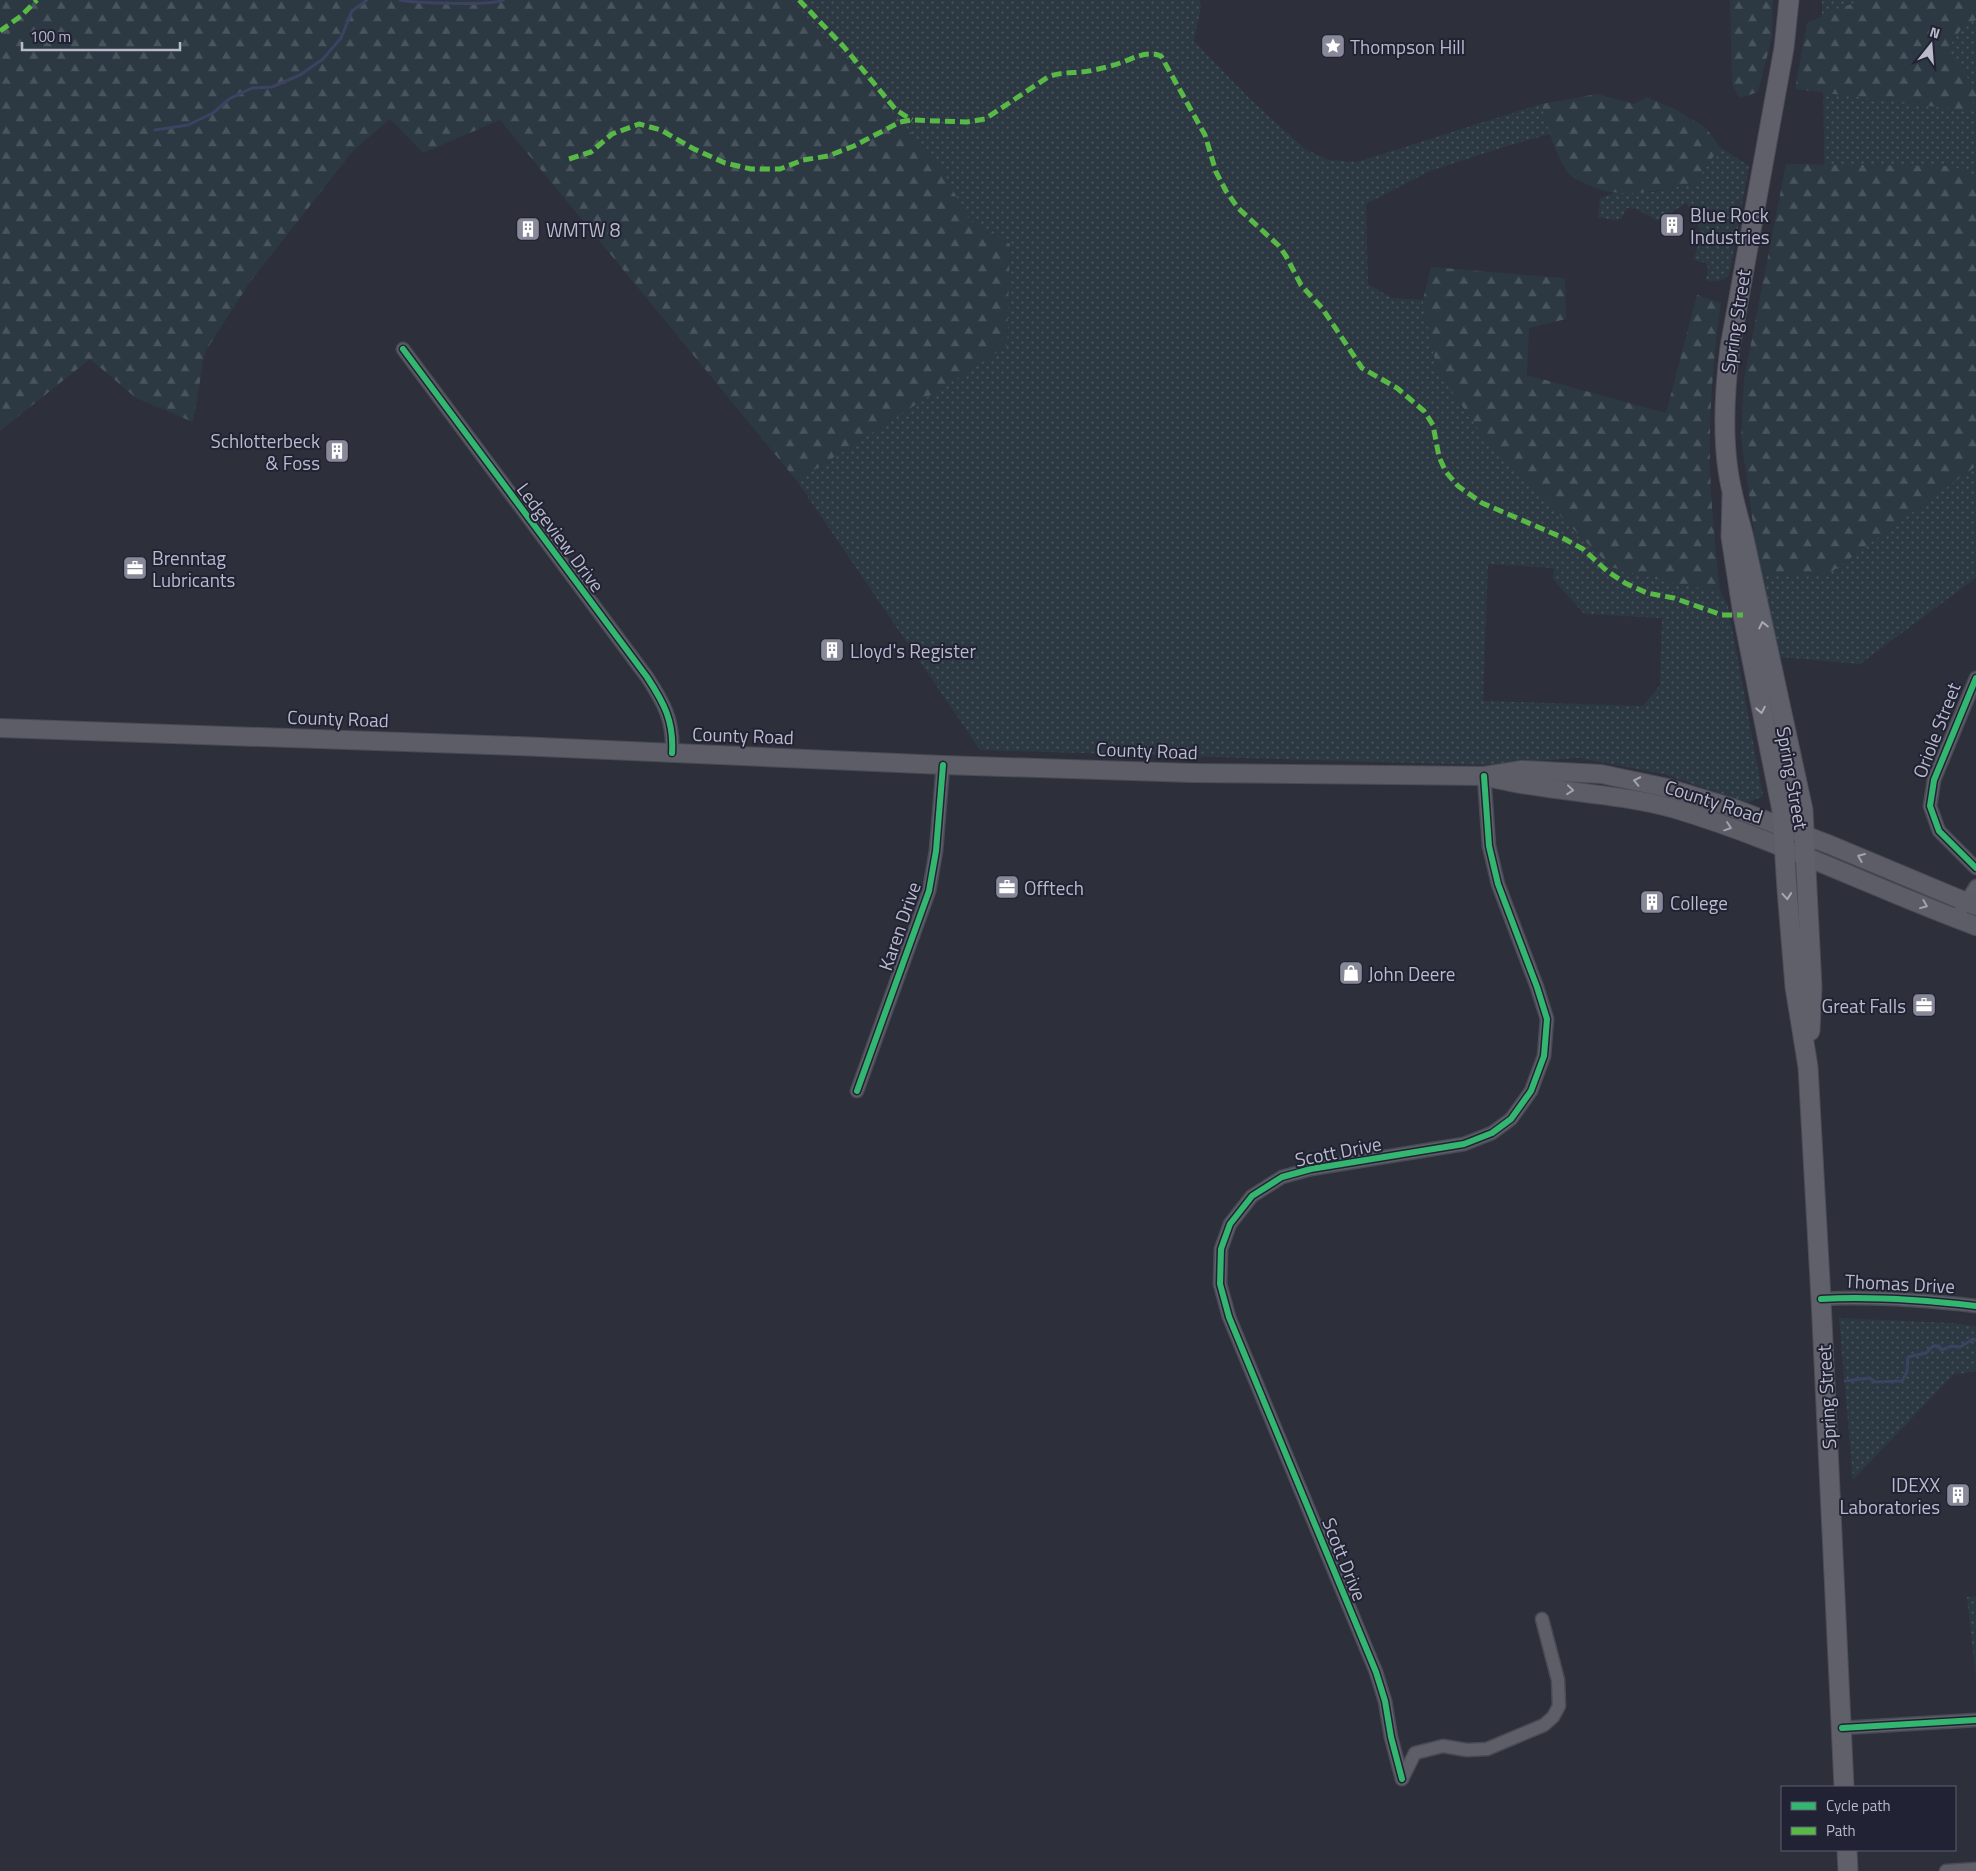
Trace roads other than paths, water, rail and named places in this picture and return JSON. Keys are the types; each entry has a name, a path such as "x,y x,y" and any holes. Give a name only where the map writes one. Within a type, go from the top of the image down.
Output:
{"main road":[{"name":"Spring Street","path":"1789,0 1784,48 1730,347 1725,423 1727,468 1732,496 1743,534 1802,810 1812,987 1808,1067"},
{"name":"Spring Street","path":"1732,496 1731,537 1742,615 1782,811 1795,987 1808,1067 1844,1786"},
{"name":"County Road","path":"0,728 518,746 943,765 1192,773 1484,776 1522,770 1601,774 1668,788 1733,808 1804,835 1971,904"},
{"name":"County Road","path":"1484,776 1521,785 1606,795 1674,809 1805,856 1976,926"},
{"path":"1847,1851 1848,1871"}],"street":[{"name":"Ledgeview Drive","path":"402,349 647,677 668,713 673,735 672,753"},
{"name":"Oriole Street","path":"1976,678 1934,780 1930,806 1939,831 1976,868"},
{"name":"Karen Drive","path":"857,1091 929,891 936,851 943,765"},
{"name":"Scott Drive","path":"1484,776 1488,846 1498,884 1537,987 1547,1019 1544,1056 1531,1091 1510,1119 1492,1133 1464,1144 1328,1165 1282,1177 1252,1196 1230,1224 1221,1249 1220,1284 1230,1317 1376,1672 1385,1701 1391,1737 1402,1779 1415,1753 1443,1746 1467,1750 1487,1749 1544,1725 1553,1717 1559,1706 1558,1680 1542,1619"},
{"path":"1956,918 1971,904 1976,886"},
{"name":"Thomas Drive","path":"1821,1299 1896,1298 1976,1306"},
{"path":"1842,1728 1976,1720"},
{"path":"1946,1871 1976,1869"}],"waterway":[{"path":"155,130 188,125 213,113 229,99 252,88 272,87 300,75 323,59 341,38 352,11 367,0"},
{"path":"400,0 436,3 485,3 503,0"},
{"path":"1845,1381 1870,1378 1875,1382 1902,1381 1907,1372 1908,1357 1926,1353 1933,1346 1939,1346 1941,1350 1952,1346 1960,1347 1973,1339 1976,1340"}],"place":[{"name":"Thompson Hill","path":"1333,46"},
{"name":"Blue Rock Industries","path":"1672,225"},
{"name":"WMTW 8","path":"528,229"},
{"name":"Schlotterbeck & Foss","path":"337,451"},
{"name":"Brenntag Lubricants","path":"135,568"},
{"name":"Lloyd's Register","path":"832,650"},
{"name":"Offtech","path":"1007,887"},
{"name":"College","path":"1652,902"},
{"name":"John Deere","path":"1351,973"},
{"name":"Great Falls","path":"1924,1005"},
{"name":"IDEXX Laboratories","path":"1958,1495"}]}
